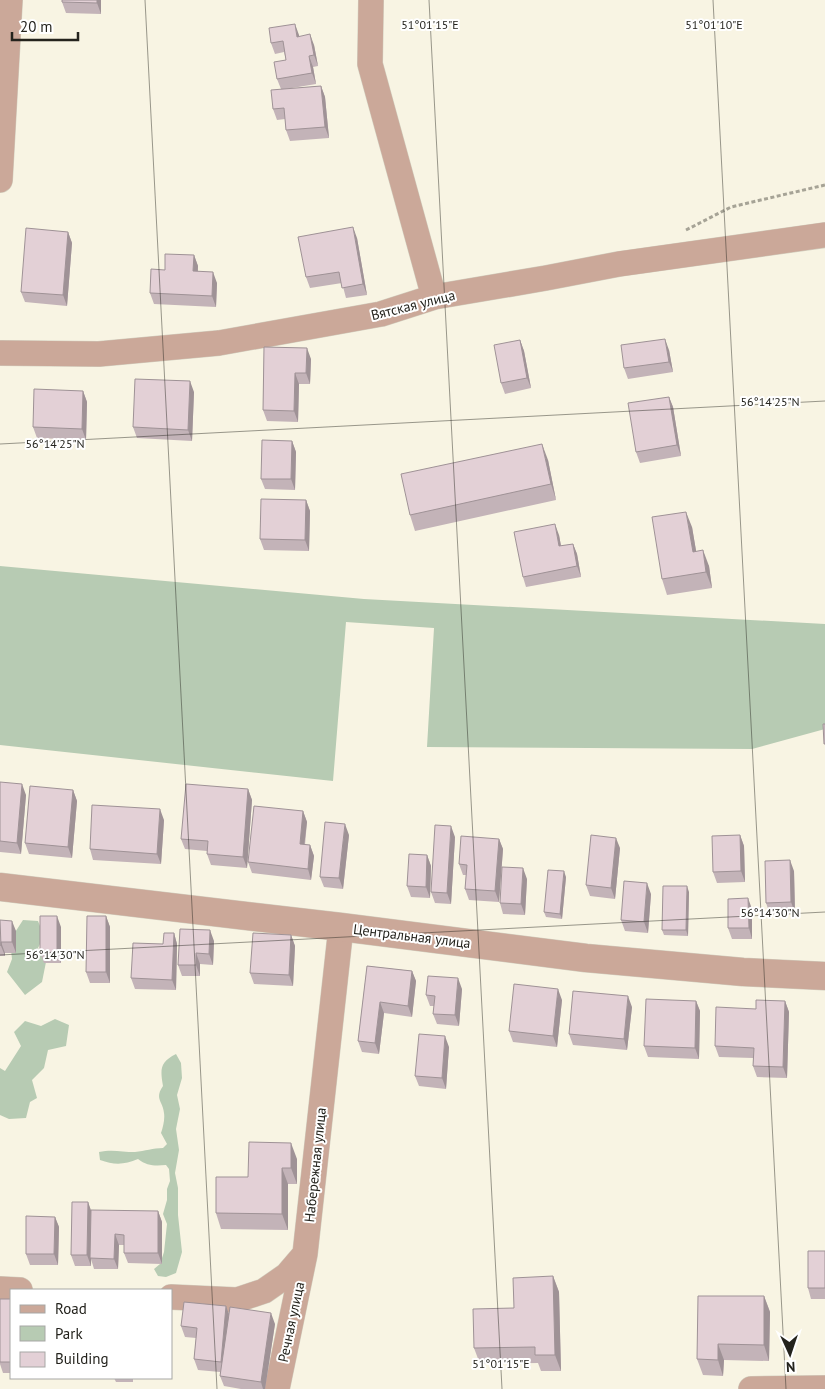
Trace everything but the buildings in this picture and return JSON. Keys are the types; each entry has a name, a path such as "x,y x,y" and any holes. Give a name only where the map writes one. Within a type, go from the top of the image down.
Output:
{"street":[{"path":"0,180 10,0"},
{"path":"371,0 370,64 434,297"},
{"name":"Вятская улица","path":"0,353 99,354 219,343 381,314 434,297 619,264 825,235"},
{"name":"Центральная улица","path":"0,887 586,958 743,972 825,976"},
{"name":"Набережная улица","path":"305,1254 341,927"},
{"path":"172,1297 237,1300 264,1290 287,1275 305,1254"},
{"name":"Речная улица","path":"278,1389 305,1254"},
{"path":"751,1389 825,1388"}],"path":[{"path":"679,233 732,207 825,185"}],"green space":[{"path":"0,566 364,599 825,624 825,729 752,749 427,747 434,628 346,622 333,781 0,745"},
{"path":"23,920 38,921 44,936 38,948 46,962 42,982 25,995 7,972 12,959 10,940"},
{"path":"55,1019 69,1025 66,1046 48,1050 44,1068 32,1080 37,1098 30,1102 26,1118 9,1119 0,1115 0,1068 5,1071 21,1046 14,1032 25,1021 41,1026"},
{"path":"176,1054 181,1063 182,1078 177,1095 180,1109 176,1129 179,1150 175,1173 178,1188 178,1215 182,1252 176,1273 166,1277 158,1276 154,1269 160,1264 164,1252 167,1224 163,1214 170,1181 169,1169 166,1165 151,1165 138,1159 124,1163 105,1162 100,1160 99,1152 135,1152 163,1148 167,1144 161,1133 164,1115 159,1094 163,1086 162,1067 167,1060"}]}
